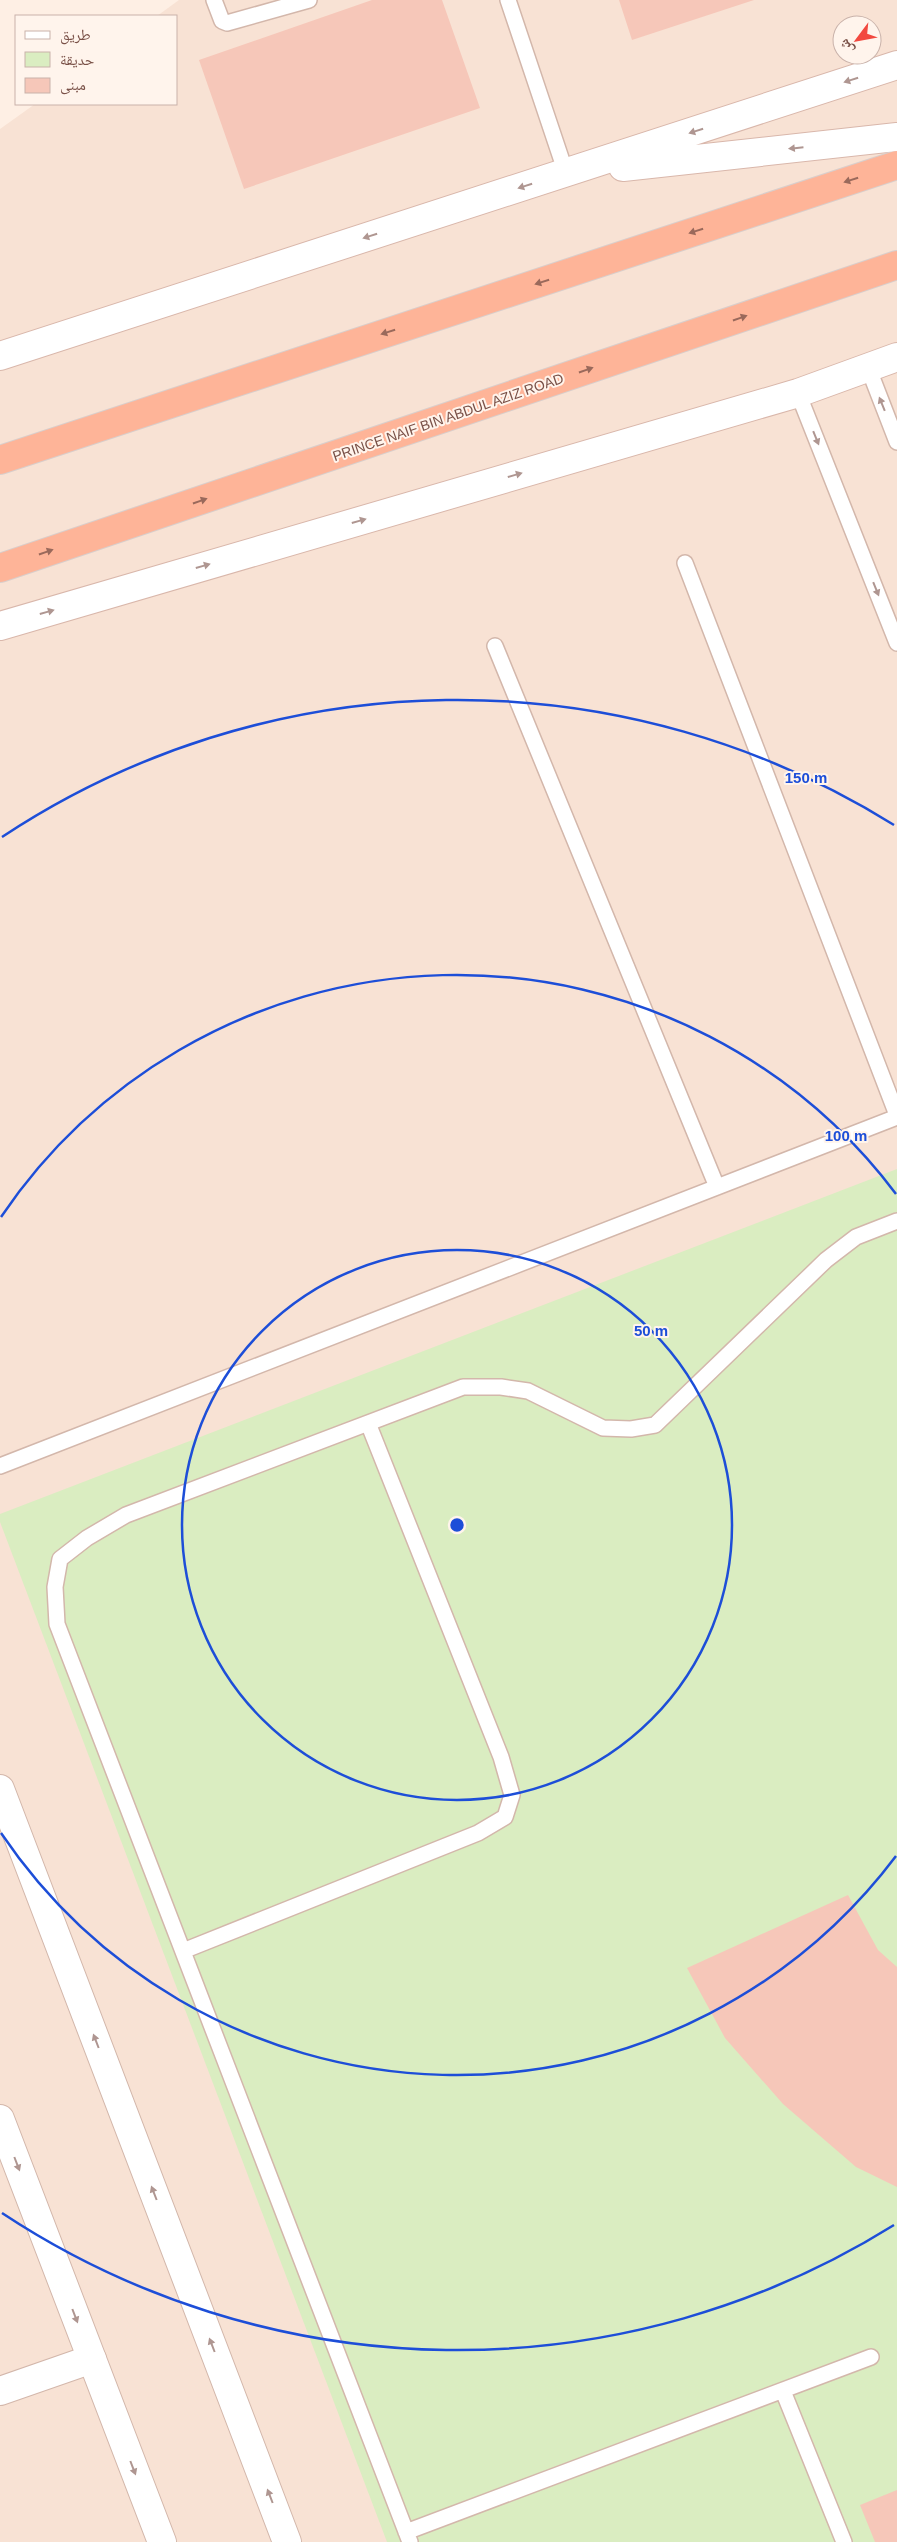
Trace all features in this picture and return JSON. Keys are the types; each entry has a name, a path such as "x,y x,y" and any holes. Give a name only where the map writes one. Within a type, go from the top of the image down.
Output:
{"highway":[{"path":"0,460 897,165"},
{"name":"PRINCE NAIF BIN ABDUL AZIZ ROAD","path":"0,568 897,266"}],"main road":[{"path":"0,356 897,65"},
{"path":"566,173 897,137"},
{"path":"868,367 897,343"},
{"path":"0,626 798,393 897,357"},
{"path":"0,1789 287,2542"},
{"path":"0,2119 162,2542"},
{"path":"0,2392 92,2359"}],"lane":[{"path":"214,0 222,21 227,24 308,0"},
{"path":"508,0 566,173"},
{"path":"868,367 897,442"},
{"path":"798,393 897,643"},
{"path":"0,1466 897,1116 685,563"},
{"path":"495,646 717,1187"},
{"path":"871,2357 408,2537 57,1624 55,1586 60,1559 86,1538 126,1515 463,1388 501,1387 528,1391 603,1428 630,1429 655,1425 826,1260 856,1238 897,1221"},
{"path":"182,1952 478,1833 505,1816 512,1795 501,1757 368,1423"},
{"path":"782,2391 844,2542"}],"shaded area":[{"path":"179,0 897,0 897,2542 0,2542 0,129 34,105 178,105 178,15 158,15"}],"green space":[{"path":"897,1169 897,2542 387,2542 0,1522 0,1514"}],"building":[{"path":"372,0 442,0 480,108 244,189 199,60"},
{"path":"619,0 754,0 632,40"},
{"path":"848,1895 878,1950 897,1967 897,2187 856,2167 783,2104 725,2038 687,1968"},
{"path":"897,2490 897,2542 875,2542 860,2505"}]}
